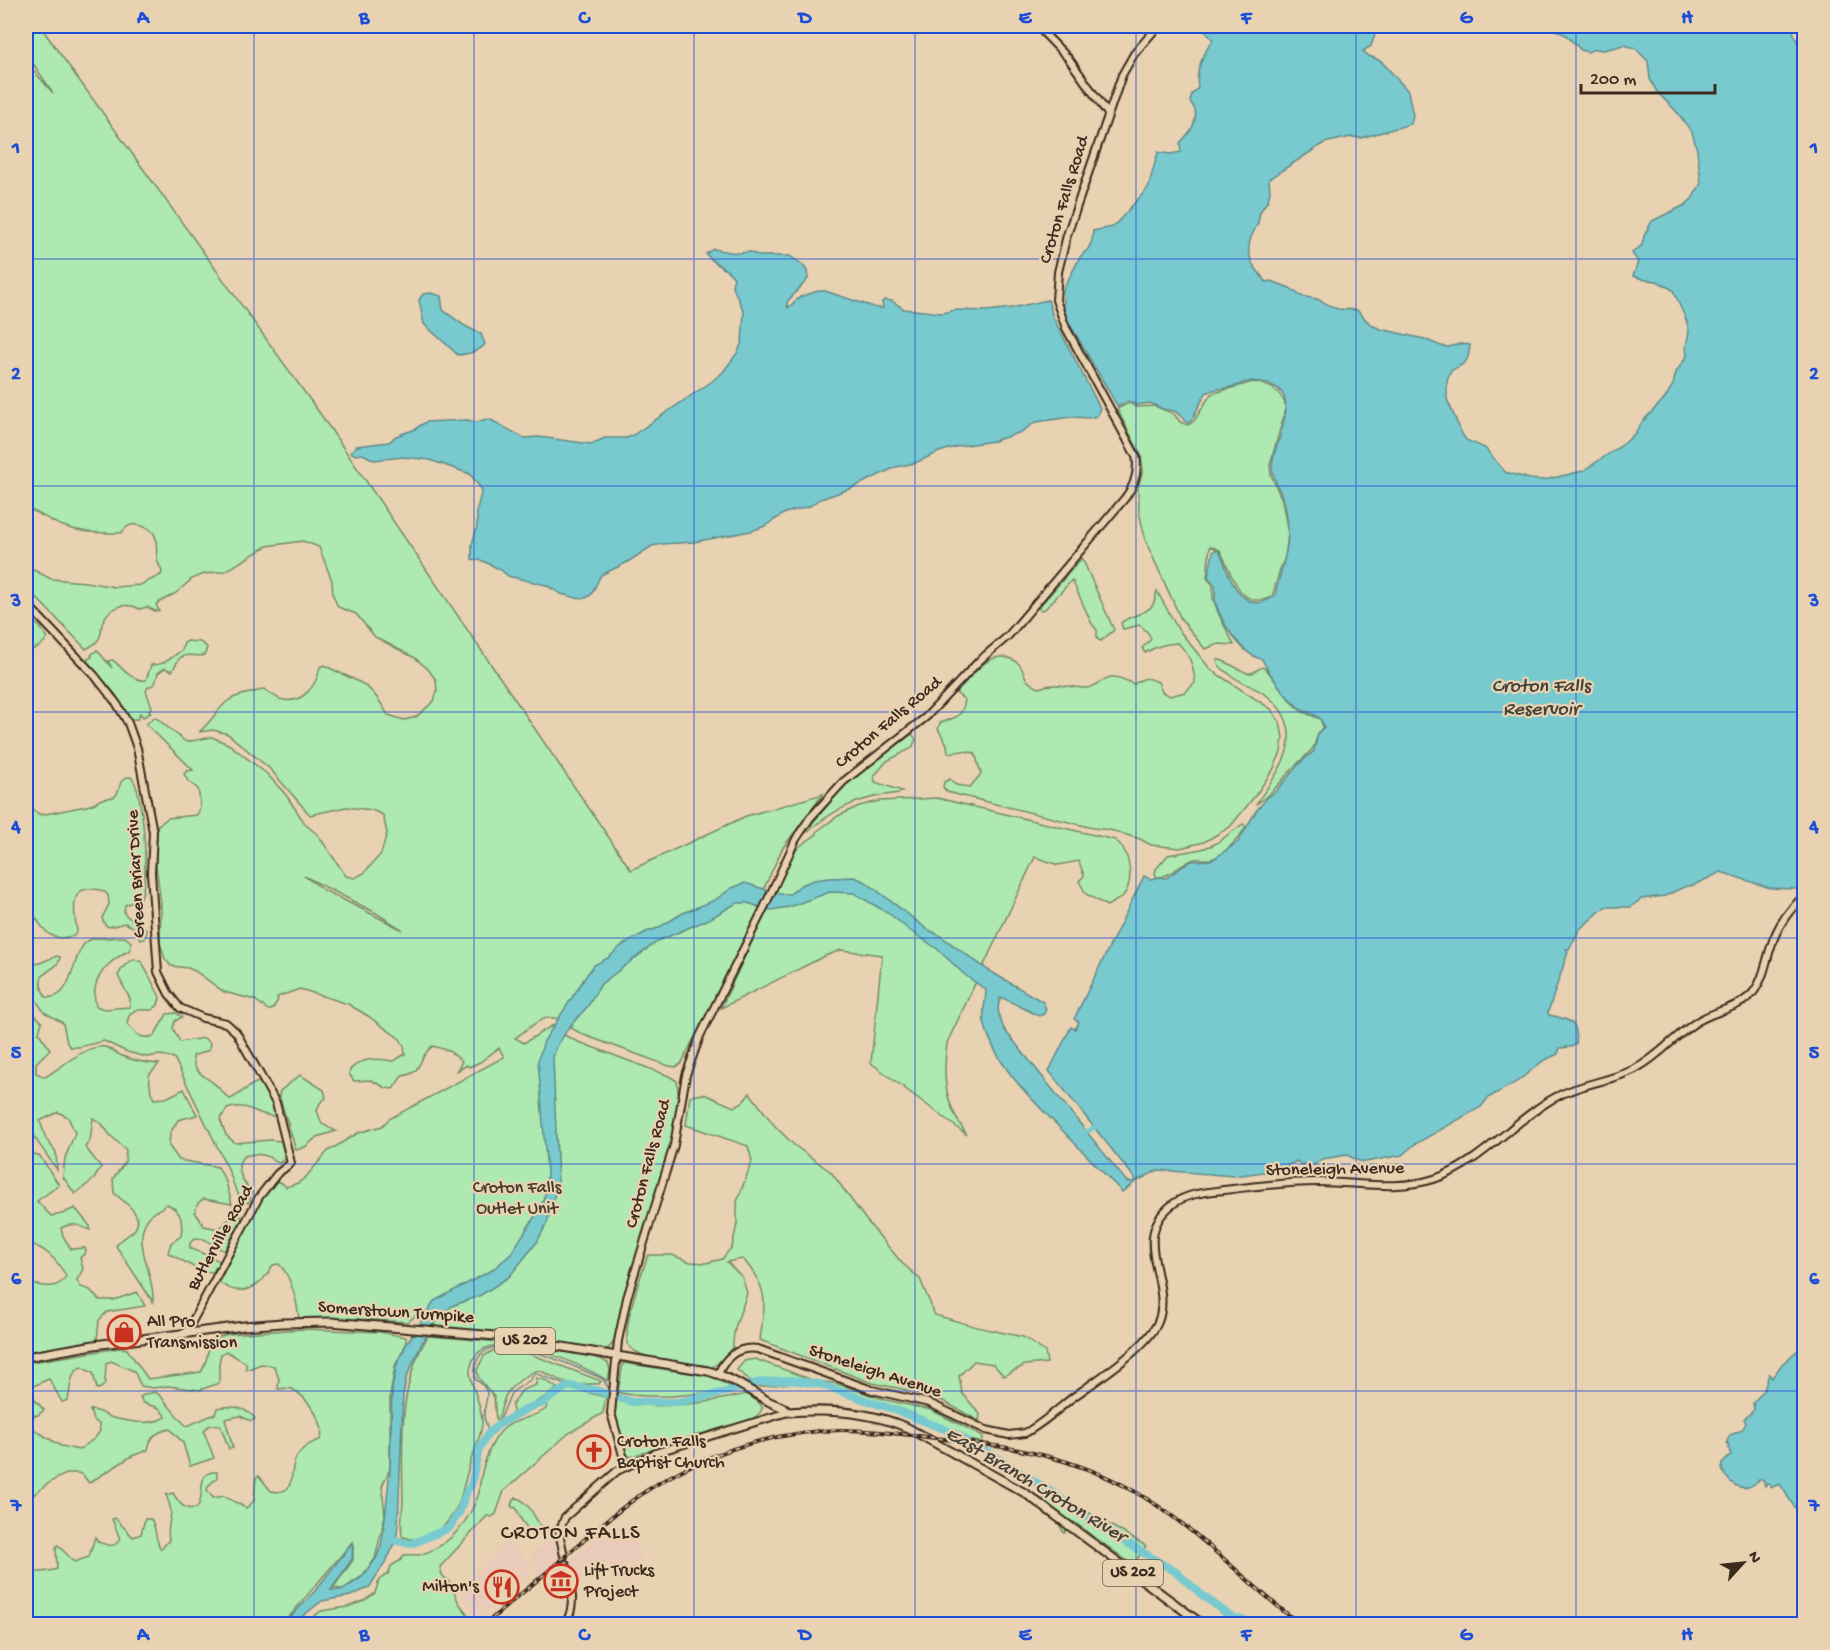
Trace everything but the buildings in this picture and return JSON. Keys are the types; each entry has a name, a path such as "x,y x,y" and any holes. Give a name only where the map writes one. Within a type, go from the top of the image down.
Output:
{"main road":[{"name":"Somerstown Turnpike","path":"26,1357 186,1334 300,1322 339,1322 507,1338 718,1374 789,1412"},
{"name":"US 202","path":"789,1412 815,1410 854,1413 898,1423 1025,1493 1202,1624"}],"street":[{"path":"1037,26 1078,71 1108,114"},
{"name":"Croton Falls Road","path":"626,1466 610,1407 616,1356 627,1298 674,1145 686,1075 695,1047 796,839 810,818 834,790 926,717 979,661 1008,636 1132,489 1137,473 1133,450 1066,328 1056,300 1058,272 1067,235 1122,75 1129,61 1158,26"},
{"name":"Green Briar Drive","path":"26,603 110,694 131,729 145,783 153,832 152,873 157,968 169,994 180,1008 203,1018 226,1023 236,1032 276,1103 291,1163"},
{"name":"Stoneleigh Avenue","path":"718,1374 725,1360 732,1353 747,1348 758,1349 881,1393 929,1403 972,1425 1002,1434 1015,1435 1029,1431 1118,1363 1153,1332 1160,1315 1162,1301 1152,1255 1152,1241 1160,1218 1175,1203 1194,1194 1251,1187 1303,1182 1403,1185 1424,1182 1444,1175 1475,1157 1557,1096 1632,1071 1657,1055 1698,1020 1749,997 1760,981 1773,939 1781,923 1804,896"},
{"name":"Butlerville Road","path":"186,1334 259,1197 277,1174 291,1163"},
{"path":"564,1556 559,1532 565,1517 611,1476 626,1466 670,1448 789,1412"},
{"path":"565,1624 572,1602 566,1564"}],"shaded area":[{"path":"618,1520 641,1553 639,1561 625,1567 635,1582 627,1586 609,1565 577,1585 570,1560"},
{"path":"507,1541 531,1565 531,1571 510,1592 502,1596 480,1616 476,1616 461,1597 463,1587"},
{"path":"548,1541 553,1541 560,1554 568,1588 569,1607 567,1609 531,1557"}],"green space":[{"name":"Croton Falls Outlet Unit","path":"26,26 40,26 321,415 631,870 746,816 823,794 782,849 756,906 761,908 681,1064 676,1067 669,1066 584,1035 571,1028 573,1025 555,1018 536,1023 515,1038 524,1043 553,1025 552,1029 576,1041 677,1081 679,1101 672,1138 615,1339 610,1347 602,1352 433,1326 438,1318 415,1316 408,1322 299,1318 290,1282 279,1264 273,1265 262,1280 249,1289 235,1290 219,1282 262,1197 276,1181 286,1187 298,1183 328,1151 358,1133 382,1126 389,1119 504,1057 499,1048 480,1062 469,1067 467,1065 457,1071 462,1061 449,1051 433,1046 424,1055 414,1072 402,1076 393,1089 371,1080 354,1081 349,1074 350,1070 360,1062 365,1060 394,1061 405,1054 400,1039 348,1004 300,989 277,997 278,1000 272,1010 268,1010 255,1000 224,992 195,971 171,966 165,959 160,943 161,904 156,866 157,826 168,818 197,815 200,802 198,789 188,781 184,774 193,770 146,724 155,717 186,742 212,737 230,745 267,774 286,795 306,825 318,835 346,876 355,878 364,873 381,854 387,833 383,815 372,810 346,807 310,815 270,769 228,734 213,730 199,732 224,704 237,696 264,689 280,699 302,697 312,687 320,667 324,665 361,683 374,694 388,715 404,720 416,717 434,701 437,691 436,680 428,669 415,658 375,637 356,614 338,607 333,595 332,581 319,547 303,541 267,546 226,571 204,574 192,579 176,593 156,604 159,611 147,607 140,609 129,606 114,609 103,621 98,640 86,649 26,587 26,566 51,579 115,587 140,585 161,575 162,571 157,560 155,535 148,528 132,525 121,533 83,531 60,525 26,508 26,62 53,93 26,53","holes":["304,876 376,913 403,930 324,890"]},
{"path":"1253,382 1278,392 1286,407 1270,465 1271,475 1282,500 1288,534 1285,559 1272,597 1260,600 1251,599 1244,595 1238,587 1220,550 1210,546 1207,578 1213,585 1213,598 1234,645 1219,644 1205,649 1181,619 1146,542 1139,512 1138,487 1143,470 1141,455 1117,409 1129,403 1136,407 1155,406 1174,414 1180,422 1188,425 1194,421 1211,394"},
{"path":"1082,558 1114,630 1101,641 1097,639 1097,630 1072,580 1045,609 1038,608"},
{"path":"1157,591 1178,629 1211,670 1271,709 1280,722 1283,738 1281,752 1273,770 1230,827 1204,842 1180,848 1151,845 1140,839 1110,830 1093,828 947,792 943,787 944,782 950,779 956,785 970,787 981,774 975,753 963,751 948,753 947,744 938,729 940,723 960,714 965,700 956,693 975,671 991,659 1008,658 1018,663 1027,680 1039,688 1056,685 1089,688 1111,677 1134,684 1148,679 1158,682 1162,692 1170,696 1185,692 1195,683 1191,661 1178,643 1161,646 1145,653 1142,648 1151,639 1148,633 1140,625 1123,629 1121,623 1124,620 1152,606"},
{"path":"26,615 40,627 48,638 40,646 26,653 26,648 29,646 26,640"},
{"path":"200,642 207,647 205,655 183,656 172,671 165,668 158,673 155,684 148,687 146,691 152,707 149,710 151,713 143,717 140,713 138,719 130,719 116,695 86,660 92,657 91,655 97,650 112,668 108,661 113,660 132,677 146,680 151,665 168,660 182,650 184,643"},
{"path":"1217,660 1247,673 1252,673 1262,667 1266,669 1292,703 1301,711 1320,719 1323,727 1311,750 1273,790 1256,804 1286,754 1289,740 1288,727 1283,713 1272,700 1220,667"},
{"path":"912,734 916,739 912,748 887,761 874,776 875,782 902,791 847,806 825,818 802,836 845,784"},
{"path":"131,777 136,785 139,799 144,836 145,875 140,899 125,905 124,913 145,928 147,931 145,939 141,940 133,927 125,923 109,927 105,925 102,918 109,904 108,895 94,889 84,890 76,898 74,911 77,931 75,935 60,938 49,934 32,912 26,910 28,869 26,783 30,792 30,809 41,815 91,805 102,799 114,797 121,782"},
{"path":"937,798 1115,840 1124,851 1130,874 1127,890 1123,896 1107,906 1086,894 1079,881 1084,876 1079,861 1058,865 1035,857 947,1043 945,1080 947,1091 954,1113 967,1135 871,1063 882,955 841,950 721,1008 792,855 800,846 838,816 859,806 880,801"},
{"path":"1243,824 1246,827 1240,836 1216,857 1194,859 1158,878 1155,874 1156,869 1168,855 1202,849 1215,844"},
{"path":"125,937 131,942 130,950 114,960 102,972 95,987 96,1006 104,1009 130,1007 130,999 118,976 126,964 134,959 142,962 160,997 158,1005 152,1010 135,1010 129,1016 127,1023 133,1030 142,1037 154,1036 167,1014 176,1013 182,1017 175,1021 173,1028 180,1042 204,1038 210,1043 209,1050 193,1056 196,1068 202,1075 230,1099 259,1082 267,1093 275,1116 247,1108 234,1107 227,1109 220,1119 226,1135 235,1143 281,1141 285,1157 280,1163 268,1156 252,1154 241,1160 239,1165 242,1179 252,1192 249,1203 243,1202 235,1188 174,1058 161,1055 147,1057 127,1052 104,1041 70,1047 63,1023 44,1012 30,991 26,982 26,961 37,964 57,956 60,957 41,981 46,997 55,996 67,985 80,950 85,943 96,938"},
{"path":"26,1014 34,1014 42,1022 39,1033 50,1049 36,1063 36,1073 45,1077 90,1049 105,1047 131,1059 159,1064 149,1075 154,1099 166,1098 184,1089 197,1115 178,1120 170,1133 169,1146 179,1160 218,1167 226,1182 232,1204 204,1199 198,1203 195,1212 204,1226 219,1229 237,1211 242,1218 224,1251 204,1239 195,1238 190,1243 190,1248 220,1261 213,1272 201,1271 168,1253 171,1243 181,1236 182,1226 179,1213 167,1204 151,1215 142,1234 153,1302 116,1246 135,1229 137,1224 132,1209 114,1193 113,1179 125,1162 126,1150 102,1124 93,1118 90,1141 85,1147 101,1167 94,1179 75,1194 63,1177 65,1158 75,1133 68,1117 58,1112 40,1121 46,1139 56,1152 57,1170 26,1127"},
{"path":"300,1075 324,1090 326,1098 320,1103 317,1111 322,1124 336,1131 317,1137 305,1147 296,1150 279,1095 280,1091"},
{"path":"750,1093 774,1125 794,1145 831,1172 866,1220 902,1263 920,1279 935,1315 1023,1337 1045,1352 1047,1363 1025,1365 1004,1376 993,1364 974,1361 959,1376 962,1393 980,1414 979,1421 943,1401 912,1391 872,1383 760,1340 764,1297 758,1280 743,1259 727,1262 742,1277 747,1293 736,1326 733,1348 716,1365 710,1368 666,1361 634,1351 629,1346 627,1328 648,1255 672,1255 690,1262 706,1263 722,1259 732,1247 737,1224 737,1202 752,1161 748,1146 686,1125 690,1096 704,1094 734,1107 743,1102"},
{"path":"26,1151 40,1156 59,1185 37,1201 51,1216 75,1208 90,1226 90,1230 76,1225 61,1228 71,1249 85,1248 86,1252 80,1258 83,1269 77,1280 81,1287 90,1290 99,1300 114,1300 137,1292 145,1306 107,1312 99,1320 97,1341 26,1352 26,1283 54,1286 63,1281 66,1276 49,1254 26,1242"},
{"path":"304,1329 380,1332 406,1337 406,1344 395,1366 390,1396 390,1469 382,1486 385,1516 375,1559 362,1576 343,1589 333,1588 353,1560 353,1541 283,1624 26,1624 26,1574 57,1569 56,1547 58,1545 74,1562 89,1557 95,1537 98,1542 108,1545 118,1542 120,1539 112,1519 115,1518 133,1537 141,1534 145,1519 151,1519 161,1549 169,1540 171,1509 166,1495 173,1493 185,1507 197,1508 203,1479 210,1473 217,1472 217,1478 207,1490 213,1498 224,1496 246,1508 254,1501 256,1477 259,1476 271,1491 285,1490 290,1483 297,1456 305,1447 320,1440 322,1434 318,1419 309,1404 292,1389 278,1389 279,1379 274,1366 261,1364 246,1370 246,1363 226,1351 221,1354 219,1363 219,1383 200,1390 168,1386 153,1388 141,1386 134,1371 111,1361 106,1363 105,1384 97,1389 93,1373 81,1367 72,1377 68,1400 62,1402 49,1379 33,1386 35,1400 44,1410 34,1416 26,1393 26,1363 119,1348 127,1349 148,1379 201,1372 210,1344 228,1334"},
{"path":"428,1336 514,1343 599,1358 608,1363 610,1370 608,1381 576,1364 554,1356 509,1345 490,1347 477,1355 470,1376 482,1424 459,1503 448,1521 437,1532 415,1540 402,1535 404,1415 411,1374"},
{"path":"504,1349 530,1354 601,1381 599,1384 576,1385 537,1371 521,1380 507,1393 496,1420 494,1397 478,1377 477,1370 484,1356 492,1351"},
{"path":"755,1359 815,1381 834,1383 886,1400 931,1410 983,1436 982,1447 960,1433 897,1407 859,1398 828,1386 806,1381 759,1387 737,1370 744,1361"},
{"path":"623,1363 710,1376 737,1390 677,1396 631,1395 618,1392"},
{"path":"536,1378 545,1380 557,1388 542,1399 513,1413 512,1405 522,1390 536,1385"},
{"path":"568,1388 606,1397 603,1413 569,1433 504,1491 496,1514 492,1517 487,1516 440,1567 442,1575 455,1588 454,1592 459,1603 473,1621 469,1624 304,1624 321,1611 347,1607 364,1601 375,1593 379,1580 389,1573 391,1566 401,1560 404,1555 422,1554 449,1539 474,1506 479,1494 486,1458 498,1435 508,1425 546,1409 547,1403"},
{"path":"155,1392 187,1426 215,1414 217,1408 222,1407 243,1409 255,1419 251,1421 240,1416 225,1419 233,1448 229,1449 220,1425 208,1426 204,1432 214,1458 190,1466 183,1443 170,1429 161,1432 152,1438 148,1450 132,1456 89,1483 83,1475 77,1473 61,1476 37,1492 27,1502 29,1514 26,1513 26,1477 32,1472 30,1463 26,1461 26,1437 35,1430 61,1446 79,1450 95,1438 100,1431 99,1424 93,1420 90,1410 133,1422 154,1422 166,1417 159,1408 143,1403 140,1397"},
{"path":"746,1394 762,1408 752,1419 631,1457 626,1454 615,1416 616,1399 629,1403 662,1406 698,1403"},
{"path":"1038,1488 1056,1500 1059,1495 1146,1546 1133,1565 1074,1522 1064,1533"},
{"path":"516,1497 528,1507 542,1528 533,1535 522,1521 516,1508 511,1505"}],"water":[{"name":"Croton Falls Reservoir","path":"1223,26 1378,26 1371,46 1363,51 1381,61 1408,91 1413,116 1411,124 1361,138 1351,137 1324,143 1269,179 1268,200 1260,212 1249,245 1253,265 1266,282 1271,281 1290,288 1301,296 1317,299 1337,309 1357,310 1371,325 1381,329 1424,339 1441,346 1470,345 1467,359 1451,371 1447,381 1447,399 1462,434 1466,440 1485,448 1505,472 1530,479 1544,480 1583,471 1625,443 1665,398 1673,385 1676,372 1687,356 1689,332 1687,322 1673,290 1657,281 1633,276 1638,262 1632,253 1642,245 1652,221 1685,205 1692,199 1701,183 1692,132 1677,112 1657,92 1650,79 1648,61 1635,48 1624,45 1587,52 1581,50 1566,35 1547,26 1791,26 1800,49 1804,76 1804,886 1795,889 1770,888 1721,872 1665,896 1641,899 1631,907 1605,907 1580,929 1569,949 1566,949 1568,952 1548,1012 1549,1015 1572,1022 1576,1030 1576,1044 1560,1048 1558,1054 1543,1061 1518,1081 1488,1098 1481,1107 1415,1144 1402,1155 1366,1162 1347,1155 1322,1159 1314,1165 1300,1164 1297,1161 1279,1170 1234,1176 1158,1170 1137,1181 1049,1071 1071,1027 1075,1029 1079,1022 1074,1019 1144,876 1150,879 1166,878 1191,861 1212,860 1238,842 1256,811 1314,751 1318,733 1324,727 1320,719 1292,701 1277,684 1262,659 1247,651 1232,636 1217,608 1215,585 1208,577 1213,552 1218,550 1231,581 1246,599 1260,603 1275,595 1286,553 1288,533 1285,504 1272,466 1286,409 1279,389 1254,381 1213,390 1206,393 1188,423 1176,412 1150,403 1137,405 1128,401 1118,407 1065,316 1063,290 1080,257 1088,249 1093,231 1113,227 1148,188 1158,152 1171,154 1181,152 1180,143 1192,129 1195,120 1195,110 1190,101 1192,94 1198,88 1199,69 1213,40 1205,31 1219,31"},
{"path":"713,249 736,253 750,252 759,256 790,256 803,265 808,279 787,302 788,308 800,297 818,291 825,291 877,308 883,308 884,300 892,301 904,309 942,313 956,310 987,311 1012,308 1048,300 1053,317 1100,408 1097,416 1036,422 1021,432 994,441 959,446 939,452 915,463 896,467 852,488 818,500 810,506 785,513 765,526 751,531 694,542 652,546 626,563 601,575 591,595 586,598 561,594 546,585 508,576 483,561 472,559 477,509 482,490 470,474 430,460 403,457 374,460 363,454 356,455 350,452 357,446 389,442 396,436 426,422 467,420 477,422 486,419 524,438 539,437 591,444 605,438 627,438 633,435 711,382 723,372 738,352 742,342 744,312 732,285 734,278 706,254"},
{"path":"431,293 441,296 443,310 481,334 485,344 483,347 458,355 424,324 419,300 423,294"},
{"path":"854,877 866,882 927,929 988,970 1043,1002 1046,1009 1044,1014 1039,1016 1001,997 998,1009 1004,1029 1127,1182 1137,1181 1122,1192 1015,1080 996,1053 989,1038 984,1022 986,990 965,975 936,948 891,915 854,893 830,892 789,907 771,910 747,903 737,903 709,919 658,941 601,984 588,1006 569,1027 556,1048 553,1058 558,1182 547,1223 537,1242 509,1277 481,1295 452,1306 435,1321 406,1378 403,1395 398,1524 396,1541 389,1556 369,1588 350,1596 322,1601 300,1618 296,1624 284,1624 315,1591 353,1542 352,1559 331,1590 343,1590 362,1577 376,1559 384,1527 390,1469 392,1388 397,1364 407,1343 434,1301 492,1270 510,1255 541,1207 546,1190 547,1173 538,1060 544,1041 594,965 646,932 715,900 732,888 745,883 779,894 790,894 801,885 814,880"},
{"path":"1804,1345 1804,1399 1798,1413 1804,1425 1804,1509 1795,1508 1780,1484 1770,1488 1770,1484 1767,1483 1765,1486 1763,1479 1760,1479 1748,1487 1739,1487 1726,1476 1722,1464 1731,1455 1727,1441 1730,1435 1742,1430 1746,1423 1744,1419 1754,1410 1753,1403 1764,1390 1769,1374 1772,1378 1782,1364"}],"waterway":[{"path":"1083,1134 1095,1127"},
{"name":"East Branch Croton River","path":"488,1434 484,1415 487,1392 475,1379 477,1360 488,1349 505,1347 548,1356 603,1379 610,1390"},
{"name":"East Branch Croton River","path":"498,1425 511,1393 530,1380 535,1373 568,1386"},
{"name":"East Branch Croton River","path":"390,1535 390,1539 411,1544 449,1528 460,1511 471,1485 479,1449 488,1434 498,1425 530,1407 541,1404 568,1386 596,1390 632,1402 678,1402 760,1382 791,1380 819,1384 949,1431 991,1454 1056,1495 1102,1528 1176,1572 1233,1618 1260,1624"}],"railway":[{"path":"486,1624 597,1528 659,1483 708,1458 760,1441 815,1431 842,1430 906,1434 1018,1450 1064,1461 1109,1478 1155,1504 1198,1536 1300,1624"}],"place":[{"name":"All Pro Transmission","path":"124,1332"},
{"name":"Croton Falls Baptist Church","path":"594,1452"},
{"name":"Lift Trucks Project","path":"561,1581"},
{"name":"Milton's","path":"502,1587"}],"district":[{"name":"CROTON FALLS","path":"571,1534"}]}
